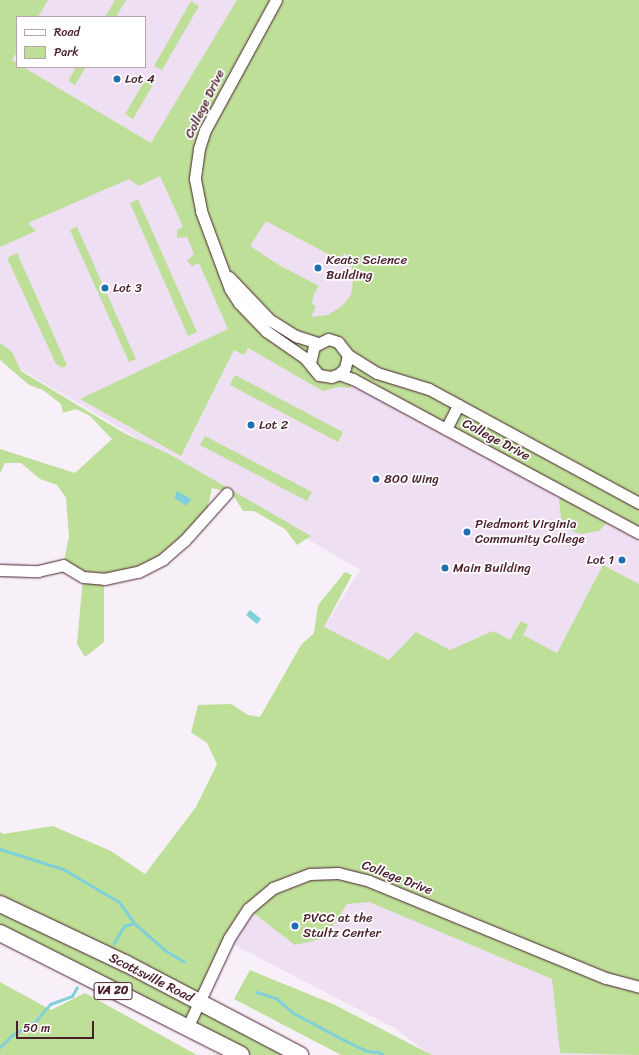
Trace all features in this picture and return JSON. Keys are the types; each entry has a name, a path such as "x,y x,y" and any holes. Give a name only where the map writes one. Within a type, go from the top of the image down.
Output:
{"highway":[{"name":"Scottsville Road","path":"0,904 125,963 300,1055"},
{"name":"Scottsville Road","path":"0,933 38,955 188,1026 241,1055"},
{"path":"0,938 38,955"}],"street":[{"name":"College Drive","path":"276,0 205,130 199,149 195,179 197,198 226,274 230,289 253,320 310,363 315,372 323,377 339,374 347,375 639,533"},
{"name":"College Drive","path":"226,274 270,320 296,336 317,343 328,339 338,342 348,355 376,373 415,383 639,503"},
{"path":"310,363 312,350 317,343"},
{"path":"339,374 345,368 348,355"},
{"path":"446,429 458,405"},
{"path":"0,570 38,572 63,565 83,577 104,579 138,572 163,559 184,541 227,493"},
{"name":"College Drive","path":"188,1026 229,938 248,909 282,884 297,877 321,873 351,875 369,881 606,978 639,987"}],"shaded area":[{"name":"Piedmont Virginia Community College","path":"0,0 518,0 639,178 639,1055 430,1055 396,1029 221,938 324,627 360,570 0,357"}],"green space":[{"path":"0,0 48,0 39,16 16,16 16,54 12,60 16,62 16,68 25,68 151,143 237,0 639,0 639,533 611,518 599,531 581,534 572,531 561,518 559,500 562,492 355,380 350,388 339,387 323,391 248,348 244,355 234,350 181,456 80,399 228,329 199,263 192,266 187,261 194,254 187,237 177,238 177,230 183,227 160,176 139,186 129,179 28,223 36,231 0,247","holes":["266,221 339,260 345,253 351,260 353,281 351,295 342,306 328,315 311,317 316,306 312,304 314,294 319,286 279,265 250,246"]},
{"path":"115,0 126,0 117,16 106,16"},
{"path":"191,1 199,6 162,70 154,66"},
{"path":"75,68 85,68 75,85 68,81"},
{"path":"147,77 155,81 133,119 125,114"},
{"path":"138,199 197,332 188,336 130,203"},
{"path":"77,227 136,359 129,362 70,230"},
{"path":"17,253 67,365 62,368 56,364 7,258"},
{"path":"0,343 12,352 21,371 124,433 169,454 311,536 297,545 285,529 254,511 243,511 235,498 224,491 212,488 205,520 163,559 104,579 104,642 85,657 77,644 83,577 63,565 69,536 66,498 57,485 40,479 21,463 5,463 0,473 0,449 75,473 112,439 90,416 76,409 63,413 61,404 43,390 29,385 0,360"},
{"path":"235,375 343,432 338,442 230,385"},
{"path":"205,436 312,492 307,501 200,445"},
{"path":"603,565 639,584 639,1055 560,1053 552,979 369,902 347,904 325,938 295,945 248,909 199,1003 300,1055 241,1055 0,933 0,832 3,834 53,826 111,851 145,874 196,807 217,764 207,743 191,732 198,705 231,704 248,715 260,717 301,645 314,633 318,605 345,572 352,575 324,627 389,660 416,632 450,650 493,631 510,640 521,621 528,625 523,635 557,653"},
{"path":"250,970 333,1004 432,1055 341,1055 234,999"},
{"path":"0,982 51,1010 85,993 197,1055 0,1055"}],"water":[{"path":"177,491 191,499 187,506 174,498"},
{"path":"250,610 261,619 257,624 246,615"}],"waterway":[{"path":"0,849 63,869 119,902 134,923 166,951 184,962"},
{"path":"114,943 124,926 134,923"},
{"path":"0,1047 12,1035 35,1022 50,1004 72,996 77,987"},
{"path":"256,992 276,998 293,1013 344,1040 367,1051 379,1052 383,1055"}],"place":[{"name":"Lot 4","path":"117,79"},
{"name":"Keats Science Building","path":"318,268"},
{"name":"Lot 3","path":"105,288"},
{"name":"Lot 2","path":"251,425"},
{"name":"800 Wing","path":"376,479"},
{"name":"Piedmont Virginia Community College","path":"467,532"},
{"name":"Lot 1","path":"622,560"},
{"name":"Main Building","path":"445,568"},
{"name":"PVCC at the Stultz Center","path":"295,926"}]}
